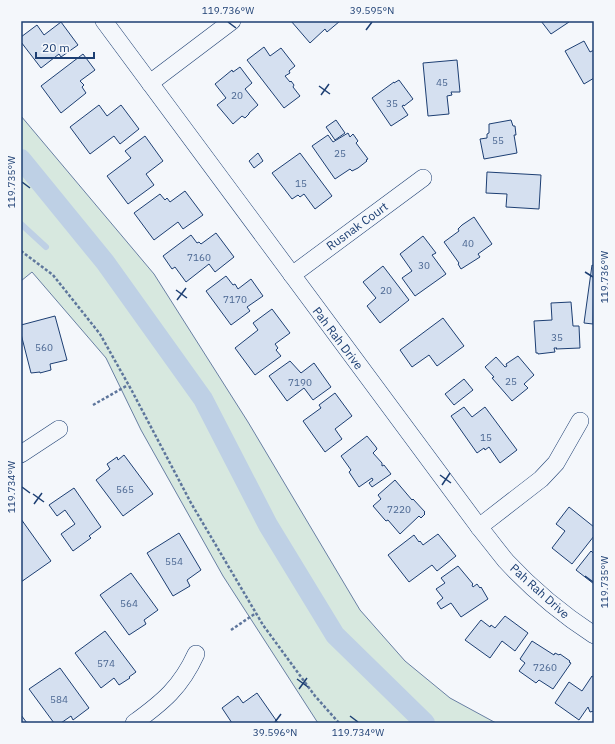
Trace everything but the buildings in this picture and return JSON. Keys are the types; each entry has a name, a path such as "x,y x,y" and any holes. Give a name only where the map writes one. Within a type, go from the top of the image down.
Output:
{"street":[{"name":"Pah Rah Drive","path":"104,21 479,527 507,561 541,595 576,623 594,635"},
{"path":"150,83 232,21"},
{"name":"Rusnak Court","path":"292,275 423,178"},
{"path":"479,527 542,479 556,463 580,421"},
{"path":"21,454 59,429"},
{"path":"134,723 159,704 176,688 191,665 196,654"}],"path":[{"path":"21,252 53,275 100,334 191,503 263,625 315,696 339,723"},
{"path":"93,405 128,385"},
{"path":"231,630 256,613"}],"shaded area":[{"path":"21,116 154,274 248,422 360,610 405,661 450,698 496,723 318,723 223,576 141,430 106,358 32,272 21,281"}],"waterway":[{"path":"21,159 105,262 203,399 268,525 335,635 425,723"},
{"path":"21,224 46,247"}]}
